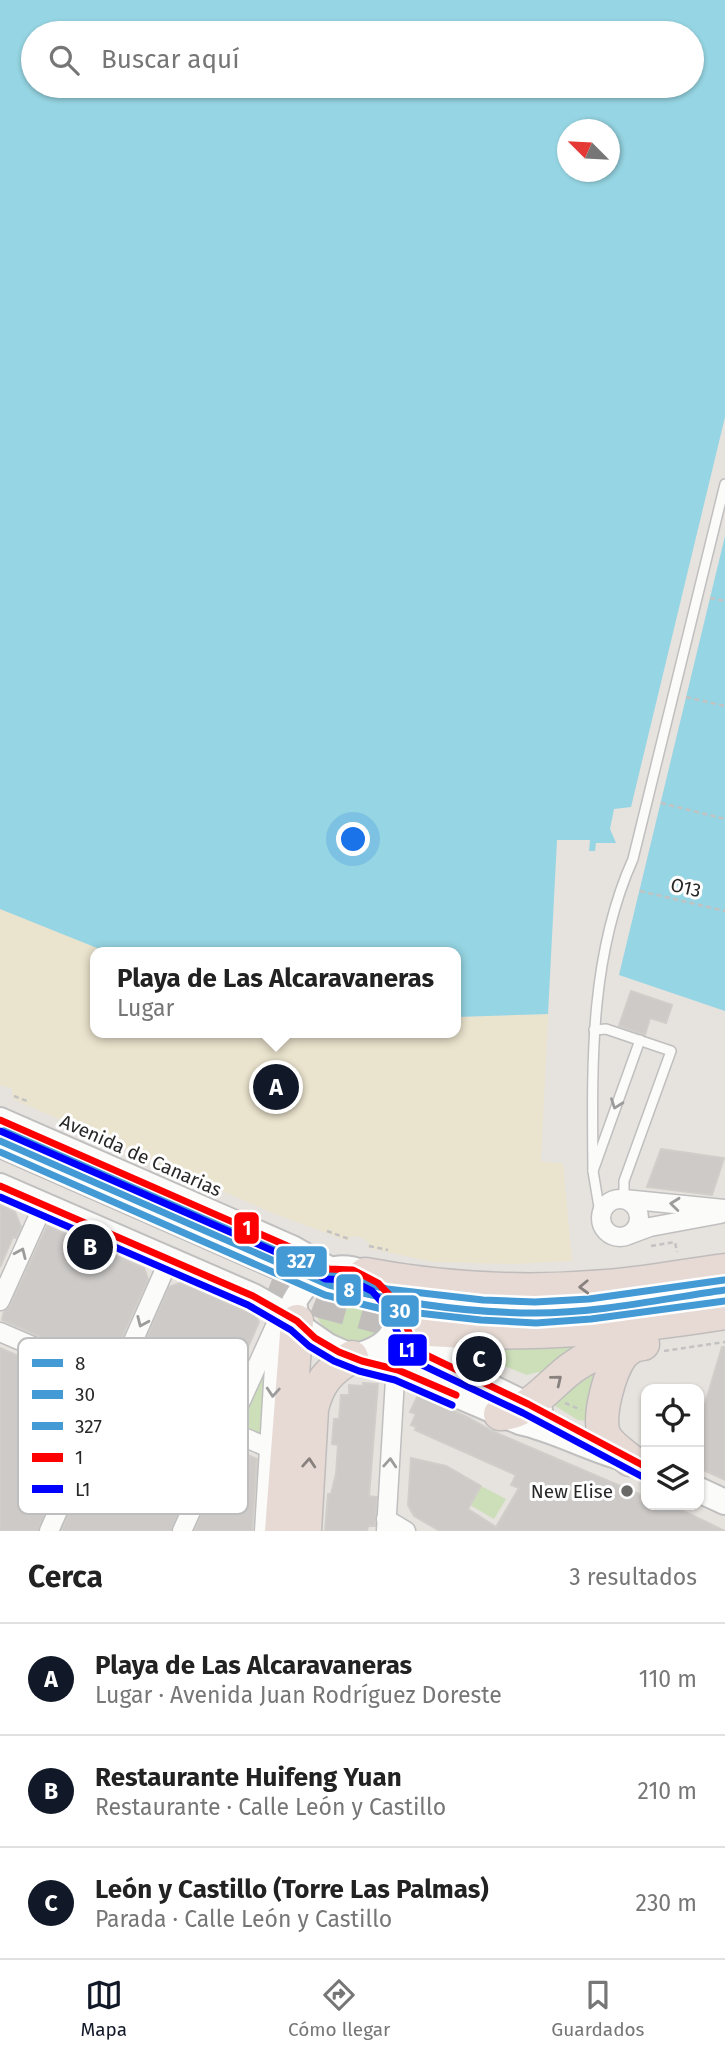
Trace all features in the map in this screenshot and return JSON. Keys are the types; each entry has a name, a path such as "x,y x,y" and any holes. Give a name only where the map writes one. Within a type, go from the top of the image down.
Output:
{"highway":[{"path":"0,1141 267,1280"},
{"path":"0,1164 267,1280"},
{"path":"367,1260 430,1297 478,1334 586,1331 725,1313"},
{"path":"430,1297 608,1286 725,1270"},
{"path":"430,1297 482,1310 535,1313 590,1309 725,1290"},
{"path":"281,1531 287,1314"},
{"path":"514,1409 577,1364 602,1352 725,1332"},
{"path":"635,1345 620,1357 614,1368 604,1405 603,1428 606,1437 638,1464"},
{"path":"305,1531 312,1409 316,1392 335,1366 352,1357"}],"street":[{"path":"0,1120 292,1248 329,1269"},
{"path":"0,1186 169,1260 267,1280 287,1314 315,1338 352,1357 514,1409"},
{"path":"624,1199 725,1211 650,1227 620,1237 609,1234 601,1219 601,1213 608,1203 624,1199"},
{"path":"624,1199 635,1206 639,1217 639,1224 631,1234"},
{"path":"0,1301 43,1206"},
{"path":"134,1338 169,1260"},
{"path":"248,1389 308,1280 329,1269 367,1260 394,1300 413,1341 425,1354 514,1409 520,1422 539,1426 601,1453 638,1464"},
{"path":"430,1297 420,1325 422,1337 430,1346 453,1353"},
{"path":"352,1357 374,1351 385,1344 395,1331 397,1310"},
{"path":"264,1531 269,1448 287,1314"},
{"path":"0,1332 18,1340"},
{"path":"392,1368 395,1379 386,1525 406,1531"},
{"path":"248,1439 269,1448"},
{"path":"704,1492 725,1502"},
{"path":"49,1531 57,1514"},
{"path":"182,1531 190,1514"}],"lane":[{"path":"601,1219 593,1171 594,1030 602,965 617,899 633,859 725,484"},
{"path":"594,1030 606,1030 671,1051 624,1181 624,1199"},
{"path":"593,1171 640,1040"}],"path":[{"path":"710,598 725,601"},
{"path":"686,697 725,706"},
{"path":"661,803 725,819"},
{"name":"O13","path":"640,891 725,911"},
{"path":"14,1096 27,1101"},
{"path":"327,1231 349,1239"},
{"path":"367,1260 388,1250"}],"green space":[{"path":"336,1286 359,1290 380,1303 385,1317 380,1333 354,1342 343,1341 324,1328 315,1308 317,1299 323,1291"},
{"path":"438,1340 585,1343 544,1373 527,1375"},
{"path":"605,1360 589,1421 578,1420 547,1401"},
{"path":"263,1370 262,1430 257,1434 248,1431 248,1405"},
{"path":"481,1486 506,1499 494,1519 470,1505"}],"sand":[{"path":"0,909 95,947 90,947 90,1038 461,1038 461,1017 548,1014 541,1162 563,1163 572,1261 513,1264 433,1262 368,1248 369,1243 362,1238 352,1236 348,1241 275,1214 13,1099 12,1089 0,1085"}],"water":[{"path":"0,0 725,0 725,417 631,807 614,809 610,829 616,843 596,843 595,851 589,851 590,840 557,840 548,1014 461,1017 461,947 95,947 0,909"},
{"path":"725,536 725,1011 619,975"}],"building":[{"path":"631,991 672,1005 666,1023 650,1018 645,1035 619,1026"},
{"path":"661,1149 724,1158 712,1195 647,1187"},
{"path":"0,1205 15,1212 21,1227 16,1238 13,1237 0,1267"},
{"path":"47,1226 144,1268 148,1279 122,1338 44,1338 2,1320 4,1311 10,1306"},
{"path":"180,1283 255,1315 259,1322 248,1347 248,1338 147,1338 169,1287"},
{"path":"722,1347 725,1347 725,1480 704,1470 704,1407"},
{"path":"0,1348 18,1356 18,1514 45,1514 38,1531 0,1531"},
{"path":"363,1383 378,1384 369,1496 377,1497 375,1526 368,1526 367,1531 325,1531 328,1494 331,1494 336,1474 338,1445 332,1444 334,1419 339,1419 341,1395 349,1395 349,1385 363,1386"},
{"path":"418,1395 492,1431 641,1495 641,1510 681,1510 725,1531 440,1531 414,1516 408,1505 411,1458 446,1466 481,1486 468,1509 496,1527 519,1488 511,1485 516,1475 415,1430 416,1427 411,1425 416,1414 410,1412"},
{"path":"248,1455 257,1459 252,1531 194,1531 202,1514 248,1514"},
{"path":"69,1514 178,1514 171,1531 61,1531"}],"tunnel":[{"path":"271,1282 321,1302 426,1330"}],"transit line":[{"name":"1","path":"0,1120 292,1248 329,1269 353,1270 378,1283 394,1300 413,1341 424,1354 528,1404 641,1464"},
{"name":"L1","path":"0,1131 287,1257 325,1279 350,1280 372,1291 385,1306 404,1346 418,1363 523,1413 641,1476"},
{"name":"327","path":"4,1131 332,1275 387,1289 483,1300 535,1302 589,1299 724,1280"},
{"name":"8","path":"0,1141 329,1285 379,1297 457,1309 535,1313 606,1308 725,1290"},
{"name":"30","path":"0,1152 325,1295 382,1309 536,1323 591,1319 725,1301"},
{"name":"1","path":"0,1186 253,1296 297,1321 315,1338 339,1352 398,1370 456,1395"},
{"name":"L1","path":"0,1197 248,1305 291,1330 309,1346 334,1361 359,1371 395,1380 452,1405"}],"place":[{"name":"Playa de Las Alcaravaneras","path":"276,1087"},
{"name":"Restaurante Huifeng Yuan","path":"90,1247"},
{"name":"León y Castillo (Torre Las Palmas)","path":"479,1359"},
{"name":"New Elise","path":"627,1491"}]}
